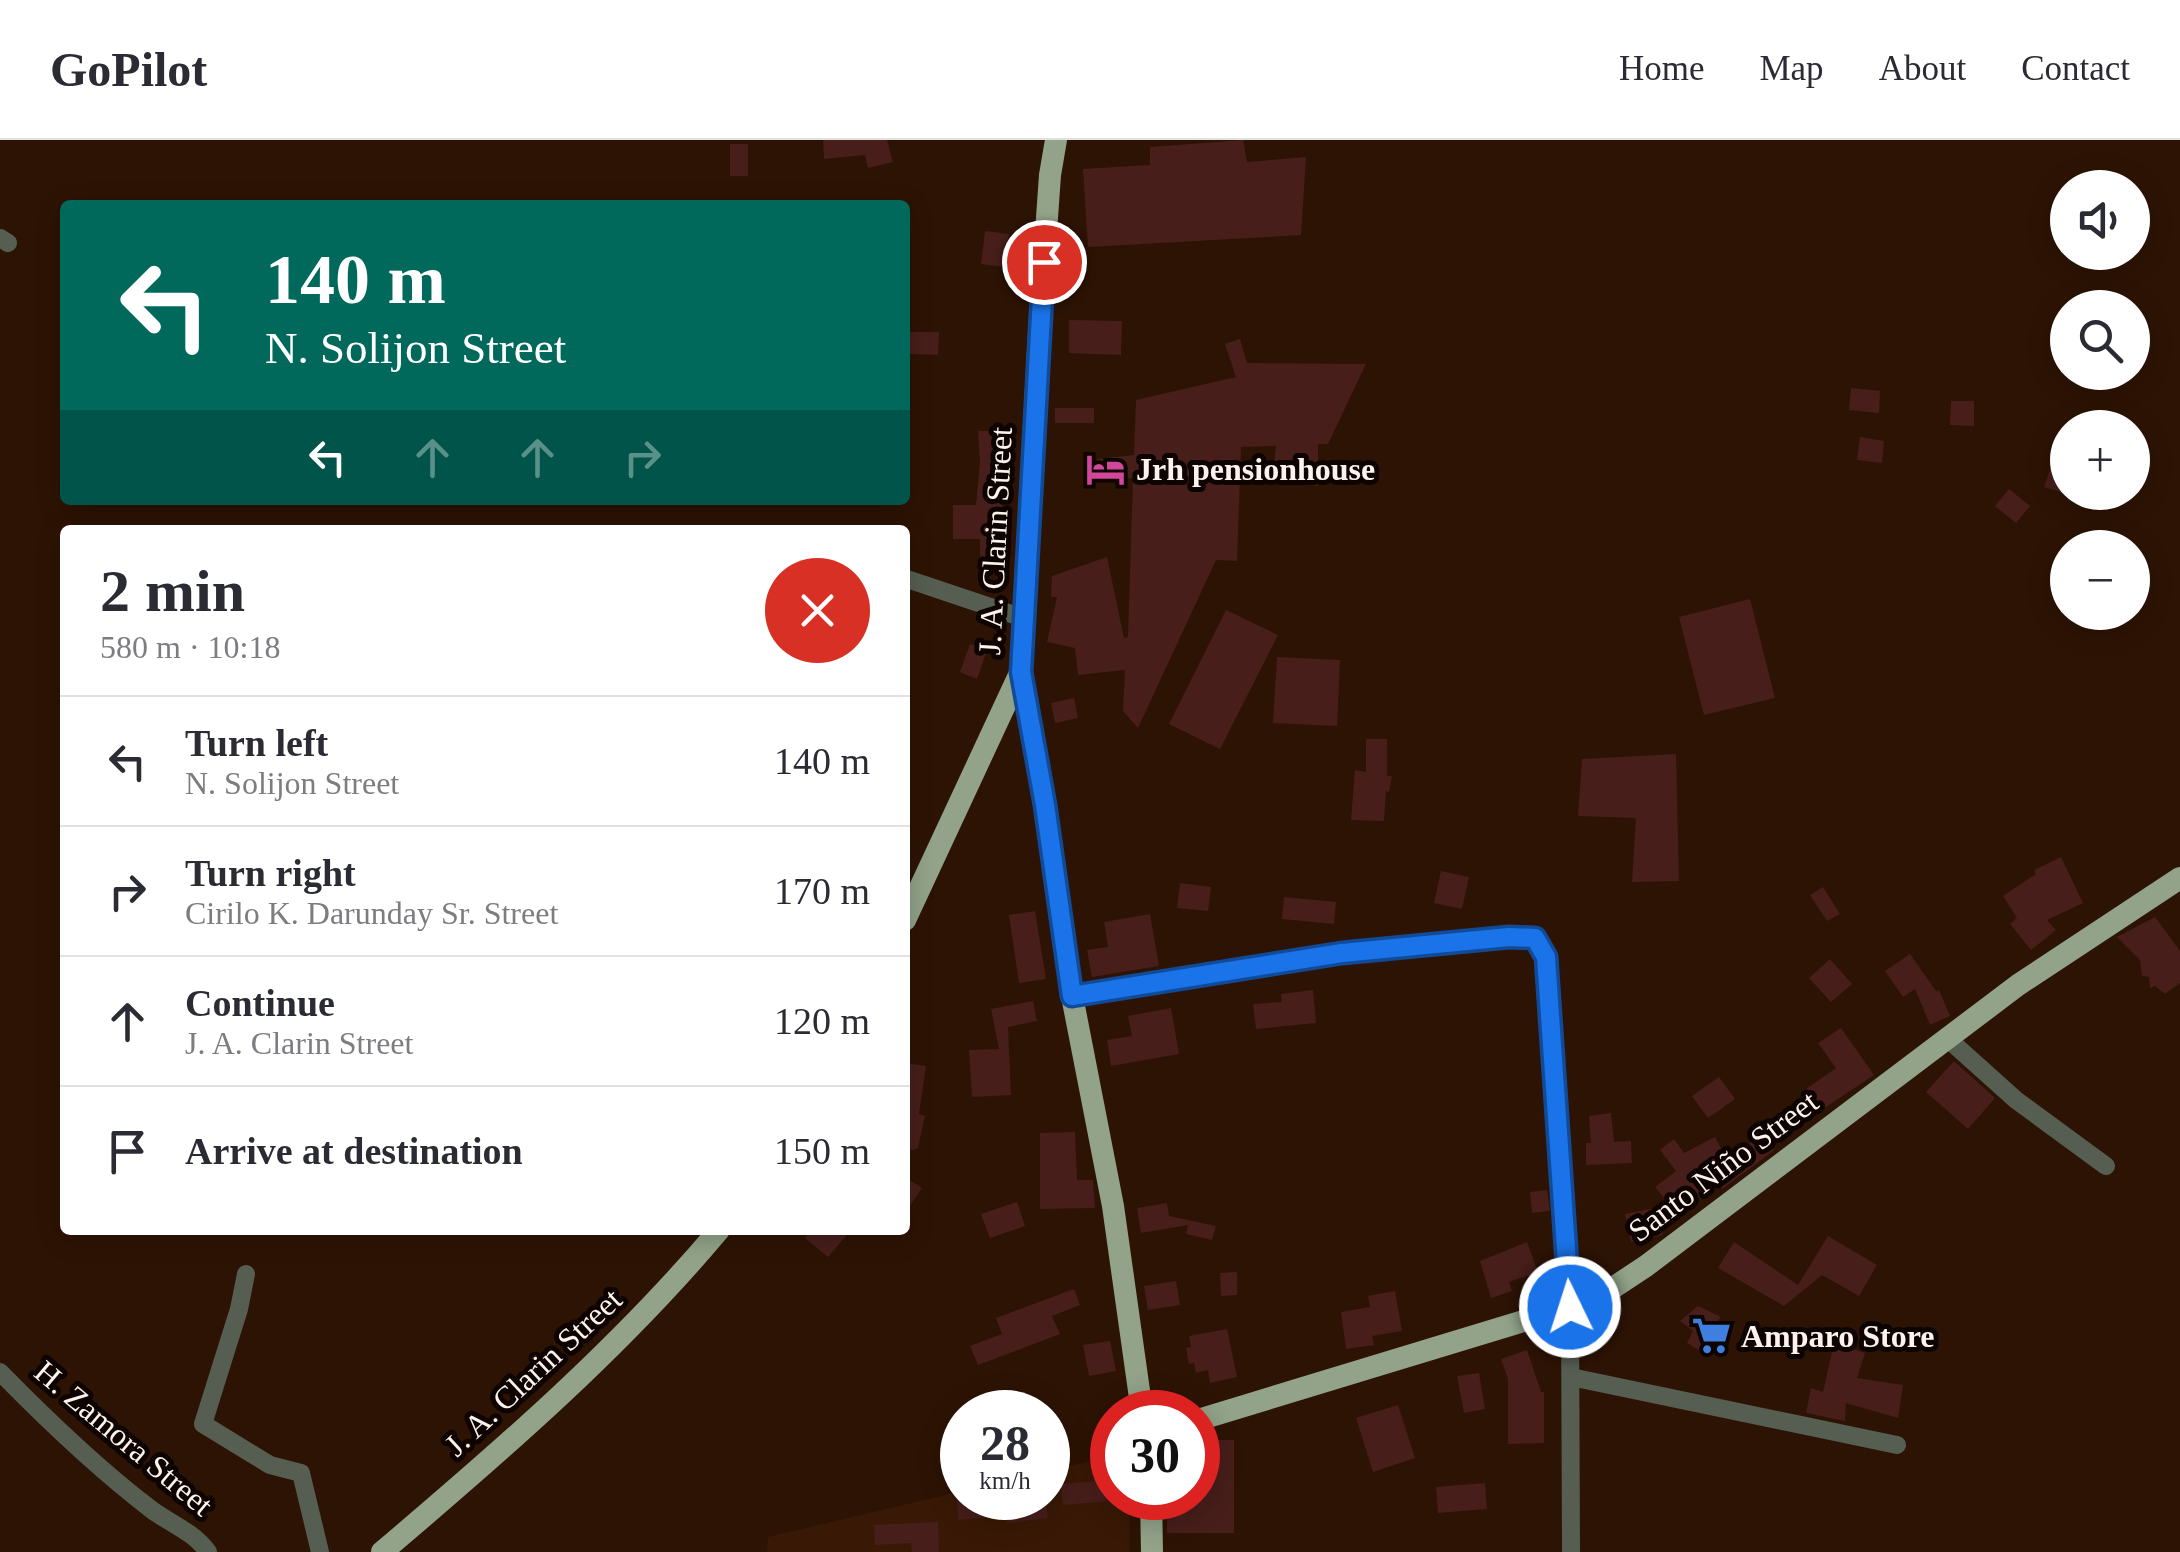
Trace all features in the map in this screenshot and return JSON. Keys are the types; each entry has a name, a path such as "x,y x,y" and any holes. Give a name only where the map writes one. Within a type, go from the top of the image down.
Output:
{"main road":[{"name":"J. A. Clarin Street","path":"910,909 1021,672 1039,331 1056,140"},
{"path":"1021,672 1045,805 1072,996 1113,1206 1139,1390"},
{"name":"Santo Niño Street","path":"1220,1413 1596,1299 1646,1266 2018,985 2180,878"},
{"name":"J. A. Clarin Street","path":"382,1552 469,1478 654,1304 715,1235"},
{"path":"1151,1520 1152,1552"}],"street":[{"path":"910,580 1026,619"},
{"path":"1072,996 1342,953 1509,937 1535,938 1546,957 1570,1307 1571,1552"},
{"path":"1946,1038 2016,1100 2106,1166"},
{"path":"246,1274 204,1424 270,1464 301,1473 320,1552"},
{"name":"H. Zamora Street","path":"0,1372 97,1463 152,1510 200,1541 208,1552"},
{"path":"1570,1377 1897,1445"}],"shaded area":[{"path":"1090,1461 1090,1520 1129,1520 1130,1552 767,1552 768,1537 940,1496 940,1520 1070,1520 1070,1466"}],"building":[{"path":"823,140 887,140 893,162 868,168 865,155 824,159"},
{"path":"1243,140 1247,162 1306,157 1301,235 1088,247 1083,169 1150,165 1150,147"},
{"path":"730,144 748,144 748,176 730,176"},
{"path":"985,231 1009,234 1005,267 981,264"},
{"path":"1069,320 1122,321 1121,355 1069,353"},
{"path":"910,332 939,332 938,355 910,354"},
{"path":"1240,339 1247,363 1366,364 1328,444 1318,444 1318,486 1272,482 1276,446 1241,447 1237,561 1216,560 1138,728 1123,711 1125,670 1078,675 1075,648 1047,642 1057,597 1051,597 1052,576 1107,557 1124,638 1128,637 1133,478 1099,481 1097,459 1134,455 1136,400 1236,377 1225,344"},
{"path":"1851,388 1880,391 1879,413 1849,410"},
{"path":"1951,401 1974,401 1974,426 1950,425"},
{"path":"1055,408 1094,408 1094,423 1055,423"},
{"path":"978,431 1004,431 1005,472 1009,472 1007,495 1002,495 1004,558 980,558 980,539 953,539 953,505 976,505"},
{"path":"1860,437 1884,441 1882,463 1857,460"},
{"path":"2009,489 2030,506 2016,523 1995,506"},
{"path":"1750,599 1775,698 1704,715 1679,617"},
{"path":"1226,610 1278,635 1220,749 1169,724"},
{"path":"970,644 987,650 977,679 960,672"},
{"path":"1277,657 1340,660 1337,726 1273,723"},
{"path":"1074,698 1078,718 1055,723 1051,703"},
{"path":"1366,739 1387,739 1387,776 1392,776 1389,792 1386,791 1384,821 1351,820 1355,770 1366,772"},
{"path":"1676,754 1679,881 1632,882 1636,818 1578,816 1582,759"},
{"path":"2061,857 2083,903 2047,920 2056,930 2031,950 2010,924 2017,918 2003,896 2036,874 2034,870"},
{"path":"1441,871 1469,877 1462,909 1434,903"},
{"path":"1180,883 1211,887 1208,911 1177,908"},
{"path":"1823,887 1840,914 1827,921 1810,895"},
{"path":"1284,897 1336,902 1334,924 1282,919"},
{"path":"1035,911 1046,979 1019,983 1009,915"},
{"path":"1150,914 1159,966 1092,977 1087,950 1108,947 1104,922"},
{"path":"2155,917 2180,951 2180,983 2165,994 2155,986 2150,988 2149,977 2142,976 2140,960 2117,937"},
{"path":"1910,954 1939,990 1950,1016 1930,1025 1915,989 1903,997 1885,971"},
{"path":"1830,959 1852,984 1831,1002 1809,978"},
{"path":"1313,990 1316,1023 1256,1029 1253,1004 1282,1002 1281,994"},
{"path":"1033,1001 1037,1021 1008,1027 1011,1095 972,1097 969,1050 999,1049 991,1009"},
{"path":"1171,1008 1179,1054 1111,1066 1107,1040 1132,1036 1128,1016"},
{"path":"1841,1028 1874,1075 1817,1113 1802,1092 1836,1068 1818,1043"},
{"path":"1954,1061 1995,1098 1968,1129 1926,1092"},
{"path":"910,1064 926,1066 919,1114 925,1116 918,1148 913,1150"},
{"path":"1719,1077 1735,1099 1708,1118 1692,1096"},
{"path":"1611,1113 1614,1142 1631,1141 1632,1163 1586,1165 1586,1143 1591,1143 1589,1116"},
{"path":"1075,1132 1077,1180 1093,1180 1095,1208 1040,1209 1040,1133"},
{"path":"1761,1134 1774,1149 1772,1152 1722,1189 1718,1183 1663,1226 1662,1235 1631,1242 1625,1214 1670,1205 1655,1187 1676,1171 1660,1150 1674,1139 1684,1153 1715,1137 1728,1161"},
{"path":"910,1180 922,1188 910,1206"},
{"path":"1547,1190 1550,1211 1532,1213 1530,1192"},
{"path":"1017,1202 1025,1226 990,1238 981,1214"},
{"path":"1167,1203 1169,1216 1216,1226 1212,1240 1186,1234 1188,1225 1141,1233 1137,1208"},
{"path":"808,1235 847,1235 828,1257 805,1238"},
{"path":"1828,1236 1877,1265 1859,1296 1822,1275 1784,1306 1718,1268 1734,1242 1798,1285"},
{"path":"1527,1242 1538,1272 1509,1282 1512,1291 1491,1298 1480,1261"},
{"path":"1237,1272 1237,1295 1221,1296 1220,1273"},
{"path":"1176,1281 1180,1305 1148,1310 1144,1286"},
{"path":"1074,1289 1080,1305 1052,1316 1060,1334 978,1365 970,1346 1002,1334 996,1318"},
{"path":"1395,1291 1402,1331 1372,1336 1374,1345 1346,1349 1341,1312 1370,1307 1368,1296"},
{"path":"1698,1306 1721,1317 1717,1321 1732,1332 1721,1347 1700,1351 1687,1343 1693,1331 1680,1321"},
{"path":"1227,1329 1237,1377 1210,1383 1208,1370 1196,1373 1194,1363 1189,1364 1189,1336"},
{"path":"1110,1341 1116,1371 1089,1376 1083,1345"},
{"path":"1834,1343 1865,1353 1857,1378 1903,1385 1898,1418 1846,1403 1845,1421 1806,1413 1811,1388 1823,1392"},
{"path":"1527,1350 1544,1392 1544,1443 1508,1444 1508,1379 1501,1359"},
{"path":"1479,1373 1485,1409 1464,1413 1457,1376"},
{"path":"1398,1405 1415,1458 1373,1472 1356,1418"},
{"path":"1220,1440 1234,1440 1234,1533 1167,1533 1167,1520 1220,1520"},
{"path":"1090,1482 1090,1503 1070,1504 1070,1483"},
{"path":"1485,1483 1487,1509 1438,1513 1436,1487"},
{"path":"938,1522 939,1552 912,1552 911,1543 875,1545 874,1525"}],"place":[{"name":"Jrh pensionhouse","path":"1106,469"},
{"name":"Amparo Store","path":"1711,1336"}],"route":[{"path":"1044,262 1021,672 1045,805 1072,996 1342,953 1509,937 1535,938 1546,957 1570,1307"}]}
